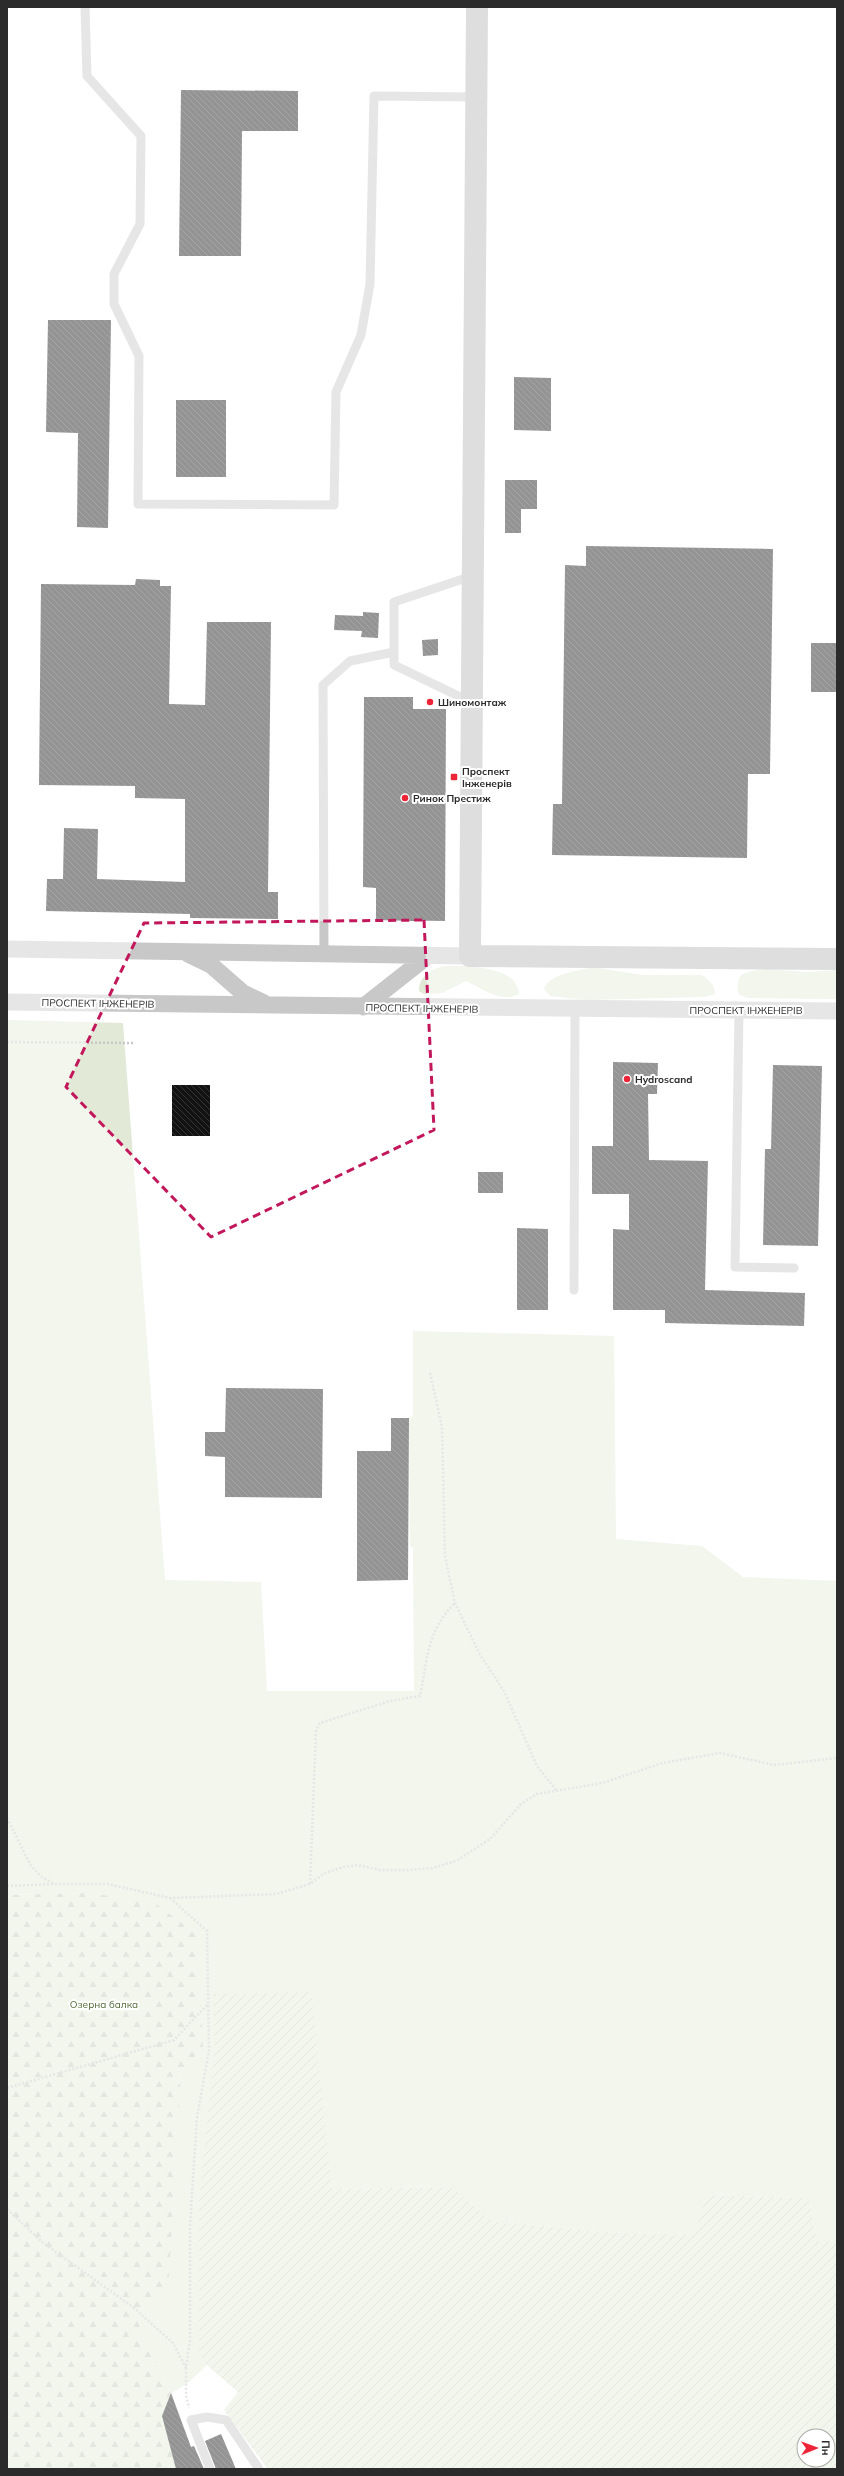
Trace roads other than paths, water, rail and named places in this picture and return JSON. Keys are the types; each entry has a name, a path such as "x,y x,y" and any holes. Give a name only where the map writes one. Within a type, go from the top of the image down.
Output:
{"street":[{"path":"470,956 477,7"},
{"path":"7,950 837,959"},
{"path":"185,952 211,965 243,993 269,1006"},
{"path":"363,1007 429,955"},
{"name":"ПРОСПЕКТ ІНЖЕНЕРІВ","path":"7,1002 837,1011"}],"lane":[{"path":"86,7 87,76 141,136 140,224 114,274 114,304 139,356 138,504 334,505 336,392 361,335 370,284 374,96 476,97"},
{"path":"471,702 394,665 394,602 472,576"},
{"path":"324,954 323,685 350,661 394,652"},
{"path":"574,1290 575,1009"},
{"path":"739,1010 735,1267 794,1268"},
{"path":"210,2469 192,2420 207,2417 226,2420 259,2469"}],"place":[{"name":"Шиномонтаж","path":"430,702"},
{"name":"Проспект Інженерів","path":"454,777"},
{"name":"Ринок Престиж","path":"405,798"},
{"name":"Hydroscand","path":"627,1079"}],"park label":[{"name":"Озерна балка","path":"104,2004"}]}
